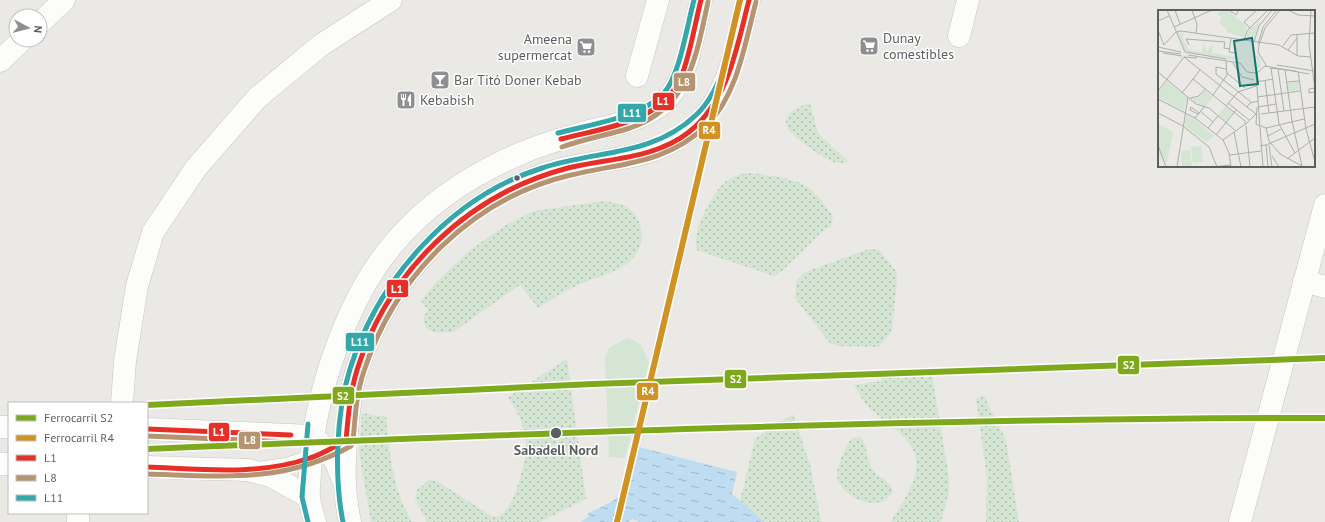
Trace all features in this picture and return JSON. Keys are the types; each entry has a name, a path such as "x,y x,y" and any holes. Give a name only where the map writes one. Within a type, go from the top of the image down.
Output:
{"main road":[{"path":"48,15 64,0"},
{"path":"122,402 125,361 137,286 153,232 196,168 257,98 321,45 391,0"},
{"path":"638,76 658,0"},
{"path":"350,522 343,480 335,460 324,446 320,402 330,368 355,305 374,272 394,242 424,213 454,190 485,170 527,150 570,136 629,121 651,112 669,98 681,77 701,0"},
{"path":"315,522 309,497 324,446 350,405 357,370 377,318 396,288 419,258 444,233 479,206 518,185 568,168 639,156 664,147 679,138 704,118 720,92 731,64 749,0"},
{"path":"959,36 968,0"},
{"path":"0,61 14,48"},
{"path":"1240,522 1325,205"},
{"path":"1304,280 1325,287"},
{"path":"148,429 324,446"},
{"path":"148,467 248,470 271,476 309,497"}],"lane":[{"path":"248,470 286,464 324,446"}],"green space":[{"path":"810,103 818,133 848,161 839,163 828,160 802,142 788,129 786,121 789,114"},
{"path":"746,173 768,175 803,184 816,194 833,216 831,227 825,229 783,270 774,276 697,250 696,243 699,225 707,207 717,191 730,179"},
{"path":"604,201 616,203 631,210 638,218 640,224 641,238 639,250 633,259 624,266 573,287 538,308 520,285 453,332 435,333 426,328 423,318 428,310 421,301 436,282 470,250 506,225 534,211"},
{"path":"869,249 879,250 896,271 897,281 892,331 879,347 837,346 829,342 795,298 796,281 805,272"},
{"path":"627,338 634,340 641,345 649,362 625,458 609,457 605,357 609,348"},
{"path":"567,359 586,499 540,522 427,522 415,499 417,490 429,480 437,481 493,517 500,515 507,509 517,487 526,451 524,431 520,419 508,397"},
{"path":"931,369 949,477 949,493 941,522 891,522 908,493 915,475 916,463 914,453 909,443 902,435 867,406 854,385 881,381 883,375"},
{"path":"984,396 1006,440 1019,522 986,522 987,478 976,398"},
{"path":"362,413 386,417 396,484 400,497 412,522 371,522 359,453"},
{"path":"793,414 811,468 821,522 765,522 740,501 755,439"},
{"path":"860,436 863,440 874,472 889,483 893,491 887,499 880,502 864,502 856,499 843,488 839,482 837,471 842,457 850,440"}],"water":[{"path":"639,447 737,472 732,494 765,522 639,522 633,519 628,522 581,522 589,516 588,513 613,501 626,489 633,473"}],"rail line":[{"name":"R4","path":"617,522 740,0"},
{"name":"S2","path":"148,405 593,384 1325,358"},
{"name":"S2","path":"148,449 589,432 883,424 1325,418"}],"transit line":[{"name":"L11","path":"558,133 629,114 655,101 664,93 670,85 679,62 694,0"},
{"name":"L1","path":"561,139 612,127 630,121 646,114 660,105 672,92 681,77 690,49 701,0"},
{"name":"L11","path":"343,522 338,485 338,445 339,425 345,386 363,336 379,304 399,273 422,246 449,221 478,199 509,181 562,162 642,145 679,129 696,115 706,104 714,91 731,45 742,0"},
{"name":"L1","path":"346,441 351,396 357,370 371,334 389,300 411,269 437,242 465,217 497,197 531,180 568,168 647,153 662,148 689,132 703,119 714,104 730,71 749,0"},
{"name":"L8","path":"562,147 630,128 650,119 666,107 678,93 694,60 708,2"},
{"name":"L8","path":"148,474 226,476 276,472 301,467 326,458 351,446 353,442 355,415 361,380 364,371 378,336 396,304 417,273 442,246 470,222 501,202 535,186 571,175 660,155 676,148 692,138 707,125 718,112 726,98 739,67 756,2"},
{"name":"L11","path":"308,424 302,497 308,522"},
{"name":"L1","path":"148,429 291,435"},
{"name":"L8","path":"148,436 293,442"},
{"name":"L1","path":"148,467 229,470 270,467 290,464 310,458 346,441"}],"place":[{"name":"Dunay comestibles","path":"869,46"},
{"name":"Ameena supermercat","path":"586,47"},
{"name":"Bar Titó Doner Kebab","path":"440,80"},
{"name":"Kebabish","path":"406,100"},
{"name":"Sabadell Nord","path":"556,433"}]}
